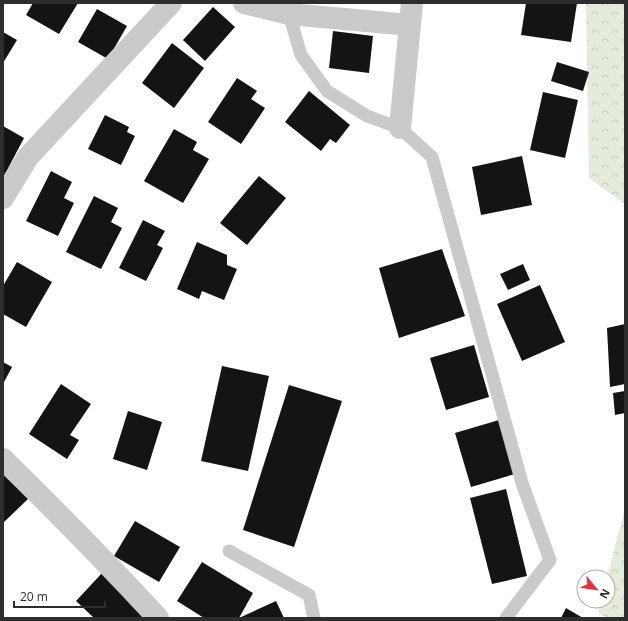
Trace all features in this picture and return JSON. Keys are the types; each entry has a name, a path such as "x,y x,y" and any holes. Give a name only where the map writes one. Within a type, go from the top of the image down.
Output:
{"street":[{"path":"3,198 28,157 172,3"},
{"path":"244,3 289,14 410,25"},
{"path":"400,128 412,3"},
{"path":"3,459 115,571 158,618"}],"lane":[{"path":"289,14 301,56 327,91 367,116 400,128 432,157 522,483 550,560 506,618"},
{"path":"229,551 309,595 314,618"}],"green space":[{"path":"586,3 625,3 625,204 589,178"},
{"path":"625,508 625,618 606,618 598,612 599,609 616,609 616,569 609,569"}],"building":[{"path":"33,3 78,3 59,34 26,15"},
{"path":"526,3 577,3 571,42 521,35"},
{"path":"213,7 235,27 205,61 183,40"},
{"path":"97,9 127,26 108,59 78,42"},
{"path":"333,31 373,36 369,73 329,68"},
{"path":"3,32 17,40 3,63"},
{"path":"172,43 204,68 174,108 142,83"},
{"path":"557,62 589,72 583,91 551,81"},
{"path":"237,78 257,91 251,99 265,108 241,144 208,122"},
{"path":"309,91 350,125 336,143 330,139 321,151 285,122"},
{"path":"543,92 578,100 565,158 530,150"},
{"path":"105,115 129,127 127,132 135,136 121,165 88,149"},
{"path":"3,126 24,138 3,178"},
{"path":"174,129 197,142 193,150 209,159 183,203 144,181"},
{"path":"522,156 532,205 481,215 472,167"},
{"path":"51,171 72,182 64,198 74,203 58,236 26,221"},
{"path":"259,176 286,198 247,245 220,223"},
{"path":"94,196 118,208 111,222 122,228 101,269 66,252"},
{"path":"143,220 165,231 157,245 163,248 146,281 119,268"},
{"path":"197,242 227,255 227,265 237,269 224,300 202,291 199,299 177,289"},
{"path":"442,249 465,316 399,338 379,268"},
{"path":"17,262 52,282 26,327 3,314 3,286"},
{"path":"523,264 530,280 508,290 500,274"},
{"path":"540,285 565,342 522,361 497,304"},
{"path":"625,324 625,384 610,387 607,328"},
{"path":"474,345 489,397 446,410 430,358"},
{"path":"3,362 12,367 3,384"},
{"path":"222,366 269,376 248,471 201,461"},
{"path":"61,384 91,404 70,435 79,440 67,459 29,434"},
{"path":"289,385 342,401 294,547 243,530"},
{"path":"625,391 625,413 615,415 613,393"},
{"path":"128,411 162,422 147,470 113,459"},
{"path":"499,420 515,474 471,487 455,433"},
{"path":"5,473 29,498 3,523 3,475"},
{"path":"506,489 527,576 492,584 470,498"},
{"path":"135,521 180,547 159,582 114,556"},
{"path":"202,562 253,593 239,618 204,618 177,601"},
{"path":"102,573 151,618 94,618 76,601"},
{"path":"276,601 284,618 239,618"},
{"path":"566,608 583,618 561,618"}]}
